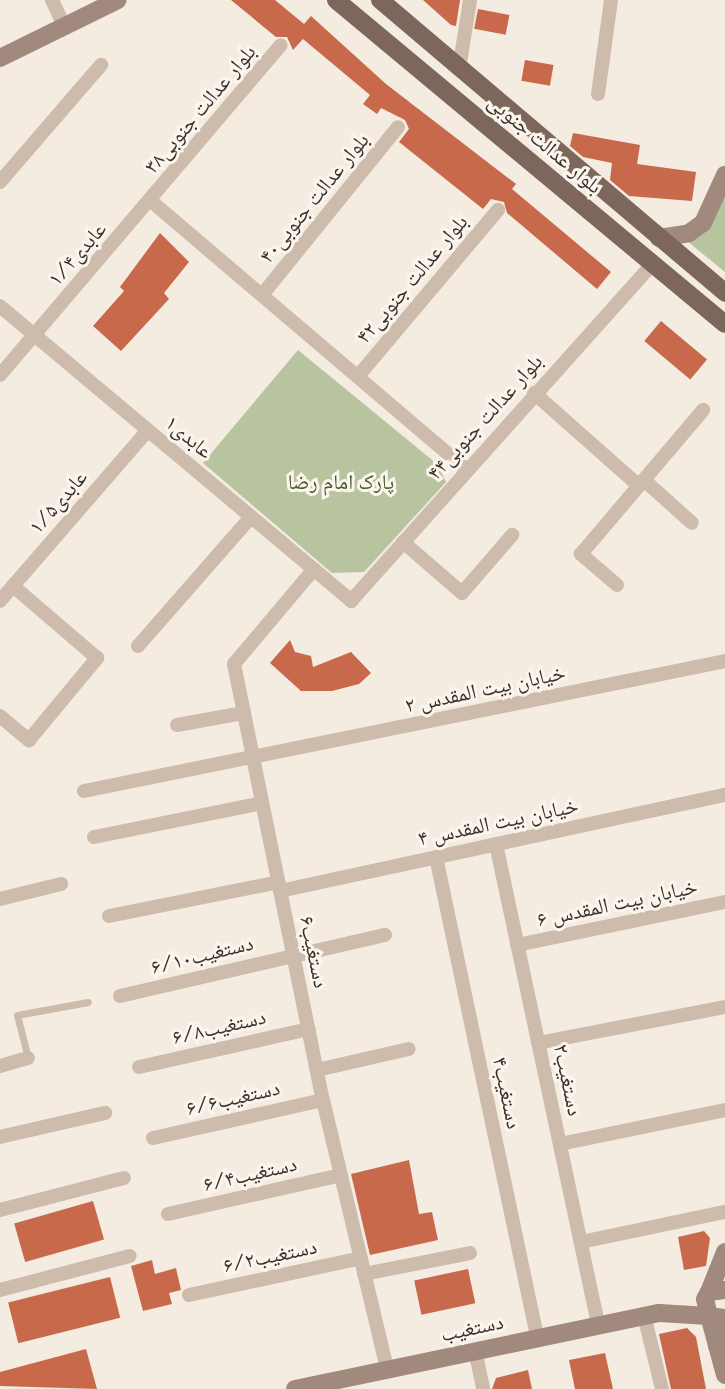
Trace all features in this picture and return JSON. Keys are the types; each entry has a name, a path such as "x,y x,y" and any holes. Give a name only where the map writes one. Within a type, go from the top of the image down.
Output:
{"main road":[{"name":"بلوار عدالت جنوبی","path":"335,0 725,324"},
{"name":"بلوار عدالت جنوبی","path":"380,0 725,293"},
{"path":"521,153 537,135"}],"street":[{"path":"52,0 64,26"},
{"path":"0,58 118,0"},
{"path":"460,69 470,0"},
{"path":"598,94 611,0"},
{"name":"بلوار عدالت جنوبی۳۸","path":"151,201 281,45"},
{"path":"0,183 101,65"},
{"name":"بلوار عدالت جنوبی۴۰","path":"262,295 398,127"},
{"path":"659,238 689,233 703,223 725,174"},
{"path":"151,201 359,375 467,470"},
{"name":"عابدی۱/۴","path":"0,375 151,201"},
{"name":"بلوار عدالت جنوبی۴۲","path":"359,375 498,211"},
{"name":"بلوار عدالت جنوبی۴۴","path":"351,601 534,393 653,263"},
{"name":"۱عابدی","path":"0,306 351,601"},
{"path":"534,393 692,523"},
{"path":"617,585 581,554 703,410"},
{"name":"عابدی۱/۵","path":"0,601 148,430"},
{"path":"138,646 251,517"},
{"path":"403,542 462,593 512,535"},
{"name":"دستغیب۶","path":"314,569 234,664 323,1100 387,1369"},
{"path":"0,716 29,740 97,658 13,586"},
{"name":"خیابان بیت المقدس ۲","path":"84,791 725,661"},
{"path":"177,725 244,713"},
{"name":"خیابان بیت المقدس ۴","path":"109,916 436,857 725,795"},
{"path":"94,837 262,803"},
{"name":"۲دستغیب","path":"496,844 598,1324"},
{"name":"دستغیب۴","path":"436,857 537,1337"},
{"path":"0,899 61,884"},
{"name":"خیابان بیت المقدس ۶","path":"517,945 725,902"},
{"name":"دستغیب۶/۱۰","path":"120,996 385,935"},
{"path":"538,1044 725,1007"},
{"name":"دستغیب۶/۸","path":"139,1067 309,1029"},
{"path":"317,1070 409,1049"},
{"path":"0,1066 28,1058"},
{"name":"دستغیب۶/۶","path":"153,1138 323,1100"},
{"path":"560,1144 725,1110"},
{"path":"0,1137 105,1113"},
{"name":"دستغیب۶/۴","path":"168,1214 341,1175"},
{"path":"0,1210 124,1178"},
{"path":"581,1242 725,1212"},
{"path":"725,1252 715,1303 717,1346 725,1376"},
{"path":"364,1273 470,1253"},
{"path":"0,1290 130,1256"},
{"name":"دستغیب۶/۲","path":"189,1296 360,1258"},
{"name":"دستغیب","path":"307,1388 598,1324 715,1303"},
{"path":"652,1314 662,1389"},
{"path":"475,1350 483,1389"}],"lane":[{"path":"28,1058 17,1015 89,1002"}],"green space":[{"path":"725,185 725,272 687,241"},
{"name":"پارک امام رضا","path":"298,350 437,464 446,482 364,572 332,573 203,463"}],"building":[{"path":"231,0 275,0 304,24 311,16 386,84 516,184 512,189 611,272 597,289 507,213 504,202 491,199 483,209 399,142 409,129 405,120 381,108 377,114 363,104 370,95 303,39 293,50 287,37 276,37"},
{"path":"423,0 460,0 456,26 451,25"},
{"path":"478,9 509,15 506,35 474,29"},
{"path":"525,60 554,65 550,86 521,81"},
{"path":"573,133 640,145 637,164 696,172 692,201 629,196 610,180 612,163 583,157 570,146"},
{"path":"160,233 189,262 164,293 169,299 121,351 93,326 124,291 120,287"},
{"path":"661,321 707,360 690,379 644,341"},
{"path":"290,640 295,652 311,656 313,667 351,652 371,673 359,684 332,691 301,691 270,663"},
{"path":"409,1160 419,1214 432,1212 438,1240 370,1255 351,1174"},
{"path":"93,1201 104,1239 25,1262 14,1224"},
{"path":"704,1231 710,1238 706,1266 684,1270 678,1237"},
{"path":"152,1260 155,1274 176,1268 181,1290 169,1293 172,1304 143,1311 131,1266"},
{"path":"468,1269 475,1303 421,1315 414,1280"},
{"path":"110,1277 120,1318 18,1343 8,1302"},
{"path":"687,1328 696,1337 706,1389 671,1389 659,1334"},
{"path":"86,1349 97,1389 0,1386 0,1372"},
{"path":"605,1353 613,1389 575,1389 569,1360"},
{"path":"528,1370 532,1389 492,1389 496,1378"}]}
